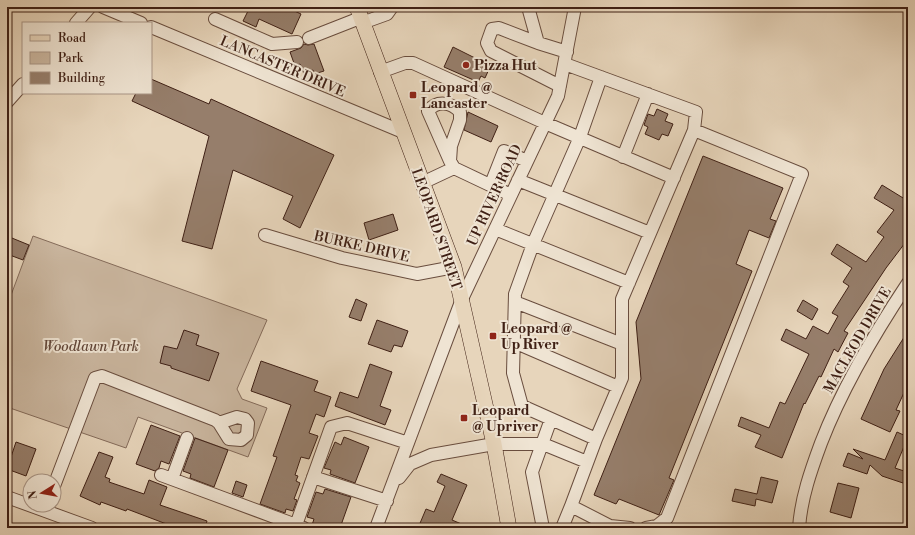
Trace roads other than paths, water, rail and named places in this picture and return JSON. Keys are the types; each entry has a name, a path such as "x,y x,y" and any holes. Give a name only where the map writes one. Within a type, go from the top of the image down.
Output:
{"main road":[{"name":"LEOPARD STREET","path":"360,16 454,267 494,444 509,528"}],"street":[{"path":"77,22 90,7"},
{"path":"103,7 139,22"},
{"path":"309,38 360,16 387,14 392,7"},
{"path":"528,7 538,43"},
{"name":"UP RIVER ROAD","path":"376,528 462,299 558,96 575,7"},
{"path":"215,19 272,44 297,42"},
{"name":"LANCASTER DRIVE","path":"152,27 403,132"},
{"path":"560,86 491,51 487,43 492,29 499,28 538,43 601,77 696,112 694,130 622,299 622,378 596,439 562,528"},
{"path":"380,72 405,63 414,63 545,124 580,137 674,178"},
{"path":"596,439 522,406 513,373 515,294 533,244 580,137 601,77"},
{"path":"7,102 22,85"},
{"path":"624,157 648,94"},
{"path":"646,528 657,526 667,518 802,174 694,130"},
{"path":"490,184 504,151 527,160"},
{"path":"422,183 452,164 511,195"},
{"path":"518,180 650,233"},
{"path":"495,229 629,283"},
{"name":"BURKE DRIVE","path":"265,236 342,258 417,274 454,267"},
{"name":"MACLEOD DRIVE","path":"799,528 804,491 832,416 853,371 908,283"},
{"path":"515,302 622,344"},
{"path":"514,342 618,387"},
{"path":"59,473 95,378 102,376 219,423"},
{"path":"543,528 532,472 551,419"},
{"path":"187,438 167,477 300,527 313,477 331,427 338,424 347,423 408,443"},
{"path":"392,486 410,464 431,456 494,444 543,444 587,462"},
{"path":"313,477 387,501"},
{"path":"7,498 22,502"},
{"path":"571,506 610,527 630,528"},
{"path":"58,513 92,528"}],"place":[{"name":"Pizza Hut","path":"466,65"},
{"name":"Leopard @ Lancaster","path":"413,95"},
{"name":"Leopard @ Up River","path":"493,336"},
{"name":"Leopard @ Upriver","path":"464,418"}],"park label":[{"name":"Woodlawn Park","path":"91,346"}]}
